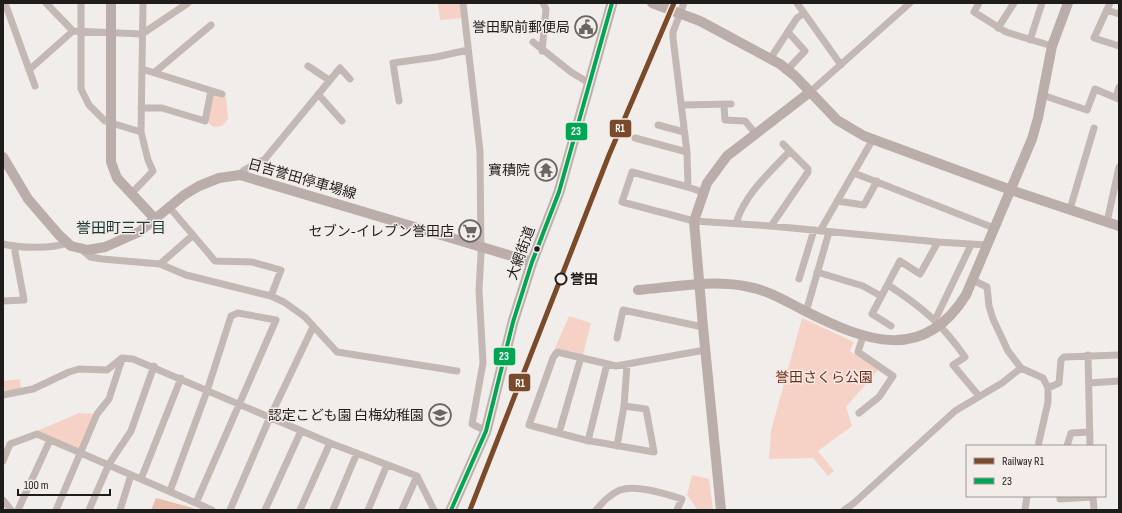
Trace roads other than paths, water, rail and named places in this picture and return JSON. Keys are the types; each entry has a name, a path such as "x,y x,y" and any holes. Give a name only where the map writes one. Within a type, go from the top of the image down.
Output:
{"main road":[{"name":"大網街道","path":"451,510 486,431 513,322 532,262 559,192 612,3"}],"street":[{"path":"4,3 35,86"},
{"path":"81,3 81,89 89,105 105,121 141,132"},
{"path":"112,3 110,122 113,171 131,194 156,220"},
{"path":"131,194 153,171 148,160 141,132 143,3"},
{"path":"48,4 73,31 142,34 177,6 188,3"},
{"path":"463,3 480,151 481,246 479,290 483,363 472,424 486,431"},
{"path":"542,51 546,9 543,3"},
{"path":"652,3 683,8 700,21 770,59 787,70 827,111 845,126 873,139 1011,190 1119,226"},
{"path":"798,3 841,65"},
{"path":"722,510 702,327 694,221 702,192 719,165 810,92 909,3"},
{"path":"979,3 974,12 998,28 1030,40 1052,46"},
{"path":"998,28 1014,3"},
{"path":"1030,40 1042,3"},
{"path":"937,323 952,315 959,306 973,280 1032,139 1038,118 1052,46 1068,3"},
{"path":"1110,3 1094,38 1119,46"},
{"path":"683,8 673,32 673,38 687,152 688,187"},
{"path":"1107,10 1119,14"},
{"path":"770,59 797,18 804,13"},
{"path":"155,72 211,26"},
{"path":"29,70 73,31"},
{"path":"787,70 805,51 788,32"},
{"path":"533,42 542,51 589,83"},
{"path":"399,101 393,63 436,57 468,50"},
{"path":"308,66 329,80"},
{"path":"240,175 244,170 265,159 340,68 350,79"},
{"path":"142,69 222,94"},
{"path":"1042,95 1087,110 1095,89 1118,98 1119,87"},
{"path":"141,108 162,108 205,121 212,91"},
{"path":"318,94 342,121"},
{"path":"682,105 727,104 725,120 745,121 756,134"},
{"path":"658,125 684,132"},
{"path":"1070,209 1094,128"},
{"path":"635,138 687,152"},
{"path":"799,279 817,230 837,201 873,139"},
{"path":"771,226 808,172 808,169 783,144"},
{"path":"736,223 741,208 765,177 790,151"},
{"name":"日吉誉田停車場線","path":"3,158 28,199 67,243 81,249 95,249 115,243 139,232 156,220 184,195 199,186 219,178 240,175 532,262"},
{"path":"1107,222 1119,167"},
{"path":"702,192 632,172 622,202 694,221 736,223 971,245 987,245"},
{"path":"854,173 928,201 944,210 994,228"},
{"path":"837,201 864,205 877,181"},
{"path":"170,208 192,236 215,261 252,262 282,270 271,296"},
{"path":"806,312 829,232"},
{"path":"160,264 192,236"},
{"path":"891,326 872,314 900,261 920,274 938,242"},
{"path":"3,244 14,246 58,246 67,243"},
{"path":"638,290 717,284 749,287 779,297 806,312 863,336 880,340 907,340 930,332 937,323 971,245"},
{"path":"3,301 24,300 14,246"},
{"path":"81,249 90,256 102,259 160,264 186,275 271,296 305,317 337,352 457,372"},
{"path":"817,272 863,286 881,296"},
{"path":"973,280 987,287 989,306 993,319 1008,352 1021,368 1043,378 1048,388 1048,402 1038,445"},
{"path":"888,285 910,300 948,333 965,357 953,365 979,396"},
{"path":"617,338 623,310 702,327"},
{"path":"170,492 207,391 231,316 238,313 276,320 196,503"},
{"path":"230,510 270,417 313,327"},
{"path":"859,413 879,397 893,376 858,352 863,336"},
{"path":"624,406 646,409 654,452 588,441 528,425 553,358 557,352 616,366 705,350"},
{"path":"1048,388 1059,383 1062,358 1088,355 1119,355"},
{"path":"1088,355 1090,445"},
{"path":"559,433 581,357"},
{"path":"56,510 97,414 109,399 122,358"},
{"path":"3,395 33,390 69,372 79,369 107,370 122,358 133,359 154,366 207,391 330,443 417,476 434,510"},
{"path":"588,441 607,364"},
{"path":"617,446 624,406 627,365"},
{"path":"89,510 109,464 131,431 154,366"},
{"path":"844,510 854,503 955,411 1002,383 1021,368"},
{"path":"141,479 180,378"},
{"path":"1089,383 1119,381"},
{"path":"265,510 302,431"},
{"path":"1067,445 1071,434 1090,432"},
{"path":"3,461 10,444 37,434 212,510"},
{"path":"18,510 50,440"},
{"path":"300,510 330,443"},
{"path":"333,510 357,453"},
{"path":"368,510 388,465"},
{"path":"120,510 131,475"},
{"path":"402,510 417,476"},
{"path":"596,510 605,500 621,490 637,489 664,493 682,499 677,510"},
{"path":"1025,510 1027,497"},
{"path":"1060,497 1060,499 1093,497 1094,510"},
{"path":"3,500 12,510"}],"rail line":[{"name":"R1","path":"470,510 609,155 674,3"}],"place":[{"name":"誉田駅前郵便局","path":"586,27"},
{"name":"寶積院","path":"546,170"},
{"name":"セブン-イレブン誉田店","path":"470,231"},
{"name":"誉田","path":"561,279"},
{"name":"認定こども園 白梅幼稚園","path":"440,415"}],"district":[{"name":"誉田町三丁目","path":"121,228"}],"park label":[{"name":"誉田さくら公園","path":"824,377"}]}
